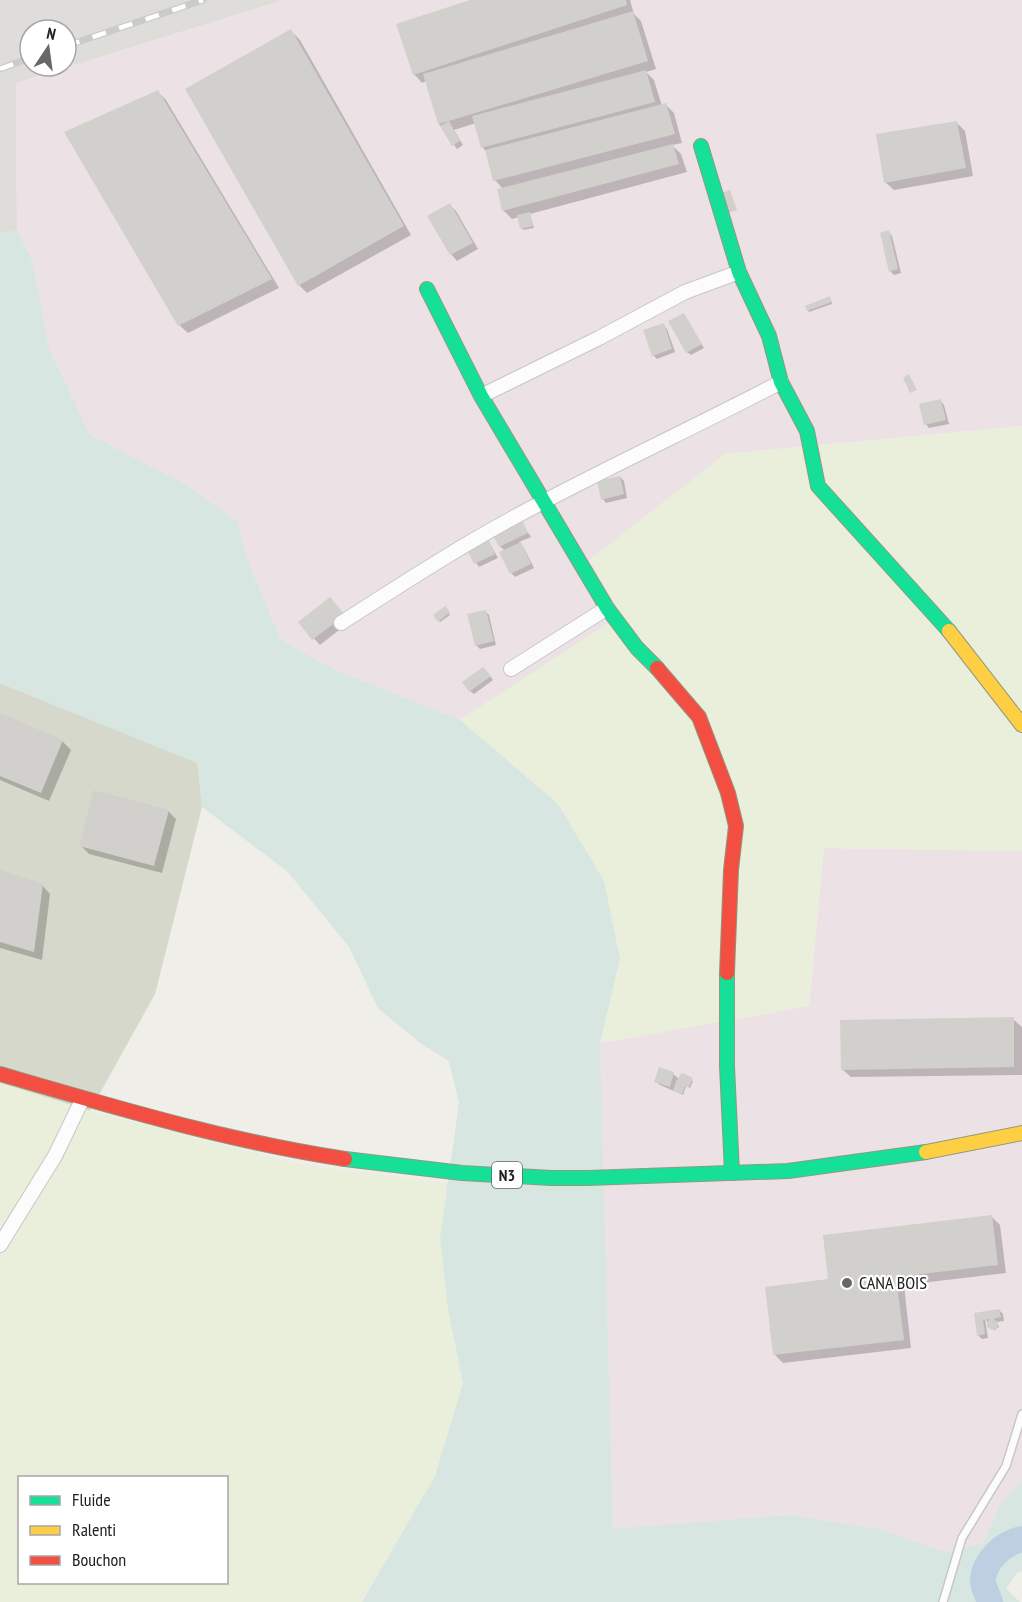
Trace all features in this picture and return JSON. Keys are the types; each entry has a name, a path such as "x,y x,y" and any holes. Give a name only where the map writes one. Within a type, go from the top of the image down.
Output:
{"main road":[{"path":"701,146 739,272 770,336 782,382 807,431 818,486 951,634 1022,725"},
{"path":"427,289 481,396 607,608 637,648 680,693 699,717 735,815 727,979 727,1066 732,1173"},
{"name":"N3","path":"0,1074 236,1138 313,1154 393,1165 497,1175 602,1178 797,1171 845,1165 1022,1133"}],"street":[{"path":"481,396 599,338 685,292 739,272"},
{"path":"341,623 439,560 544,501 782,382"},
{"path":"511,669 607,608"},
{"path":"0,1245 55,1156 83,1098"}],"lane":[{"path":"944,1599 963,1538 1006,1466 1018,1438 1022,1414"}],"shaded area":[{"path":"0,0 284,0 78,64 78,18 18,18 18,78 32,78 16,83 17,231 0,233"},
{"path":"284,0 1022,0 1022,426 725,454 622,615 460,720 333,669 281,640 247,559 237,521 182,482 90,435 49,348 32,260 17,231 16,83 32,78 78,78 78,64"},
{"path":"17,231 32,260 49,348 90,435 182,482 237,521 247,559 281,640 333,669 460,720 558,804 604,881 620,959 600,1043 613,1529 790,1515 880,1529 946,1552 983,1543 1000,1505 1022,1482 1022,1571 1018,1572 1006,1589 1020,1602 362,1602 435,1476 463,1383 448,1309 440,1238 459,1103 449,1061 420,1043 378,1008 349,947 287,871 202,807 197,763 0,683 0,233"},
{"path":"0,683 198,763 202,807 155,994 90,1111 0,1083"},
{"path":"824,848 1022,851 1022,1482 1000,1505 983,1543 946,1552 880,1529 790,1515 613,1530 600,1043 809,1006"}],"green space":[{"path":"1022,426 1022,851 824,848 809,1006 600,1043 620,959 517,769 460,720 621,615 589,560 725,454"},
{"path":"0,1083 90,1111 298,1164 448,1183 440,1238 448,1309 463,1383 435,1476 362,1602 0,1602"}],"building":[{"path":"470,0 626,0 627,5 413,75 396,24"},
{"path":"633,11 648,61 438,124 423,74"},
{"path":"291,29 404,226 298,286 185,89"},
{"path":"646,70 655,102 481,148 472,116"},
{"path":"158,90 272,279 178,326 64,132"},
{"path":"666,103 675,134 493,181 485,150"},
{"path":"449,121 460,141 452,146 440,126"},
{"path":"957,121 966,168 884,183 876,134"},
{"path":"673,144 679,164 502,211 497,189"},
{"path":"730,190 737,210 728,213 721,193"},
{"path":"450,203 473,243 450,255 427,216"},
{"path":"530,212 533,226 520,229 517,215"},
{"path":"889,230 898,269 889,272 880,233"},
{"path":"830,296 832,302 807,311 805,306"},
{"path":"684,313 702,344 686,353 668,321"},
{"path":"664,323 672,349 652,356 643,330"},
{"path":"909,374 917,390 910,393 903,378"},
{"path":"941,399 946,420 924,425 919,404"},
{"path":"620,476 624,494 601,500 597,481"},
{"path":"522,520 528,533 499,547 493,535"},
{"path":"488,539 495,554 474,564 467,549"},
{"path":"521,542 531,564 510,574 499,552"},
{"path":"330,597 345,615 312,640 298,622"},
{"path":"445,606 450,612 438,622 433,615"},
{"path":"486,610 494,641 475,646 467,614"},
{"path":"483,667 491,676 469,692 462,682"},
{"path":"0,713 63,740 41,793 0,776"},
{"path":"94,790 169,810 154,866 79,846"},
{"path":"0,870 43,884 34,952 0,942"},
{"path":"1014,1017 1014,1067 841,1070 840,1020"},
{"path":"659,1067 674,1072 670,1087 654,1082"},
{"path":"682,1073 693,1078 689,1087 685,1086 682,1094 673,1091"},
{"name":"CANA BOIS","path":"992,1215 998,1265 896,1277 904,1340 773,1355 765,1287 828,1279 823,1235"},
{"path":"999,1309 1001,1317 993,1319 998,1322 997,1328 992,1330 987,1327 990,1319 983,1320 985,1334 977,1336 974,1313"}],"waterway":[{"path":"990,1602 983,1582 987,1565 1002,1548 1022,1539"}],"railway":[{"path":"78,42 203,0"},
{"path":"0,69 18,62"}],"traffic: fast":[{"path":"701,146 739,272 769,336 781,382 807,431 818,486 949,631"},
{"path":"427,289 481,396 607,608 637,648 657,668"},
{"path":"727,973 727,1066 732,1173"},
{"path":"345,1159 462,1173 588,1178 788,1171 926,1152"}],"traffic: slow":[{"path":"949,631 1022,725"},
{"path":"926,1152 1022,1133"}],"traffic: jam":[{"path":"657,668 699,717 728,793 736,826 731,870 727,973"},
{"path":"0,1074 214,1133 345,1159"}],"place":[{"name":"CANA BOIS","path":"847,1283"}]}
